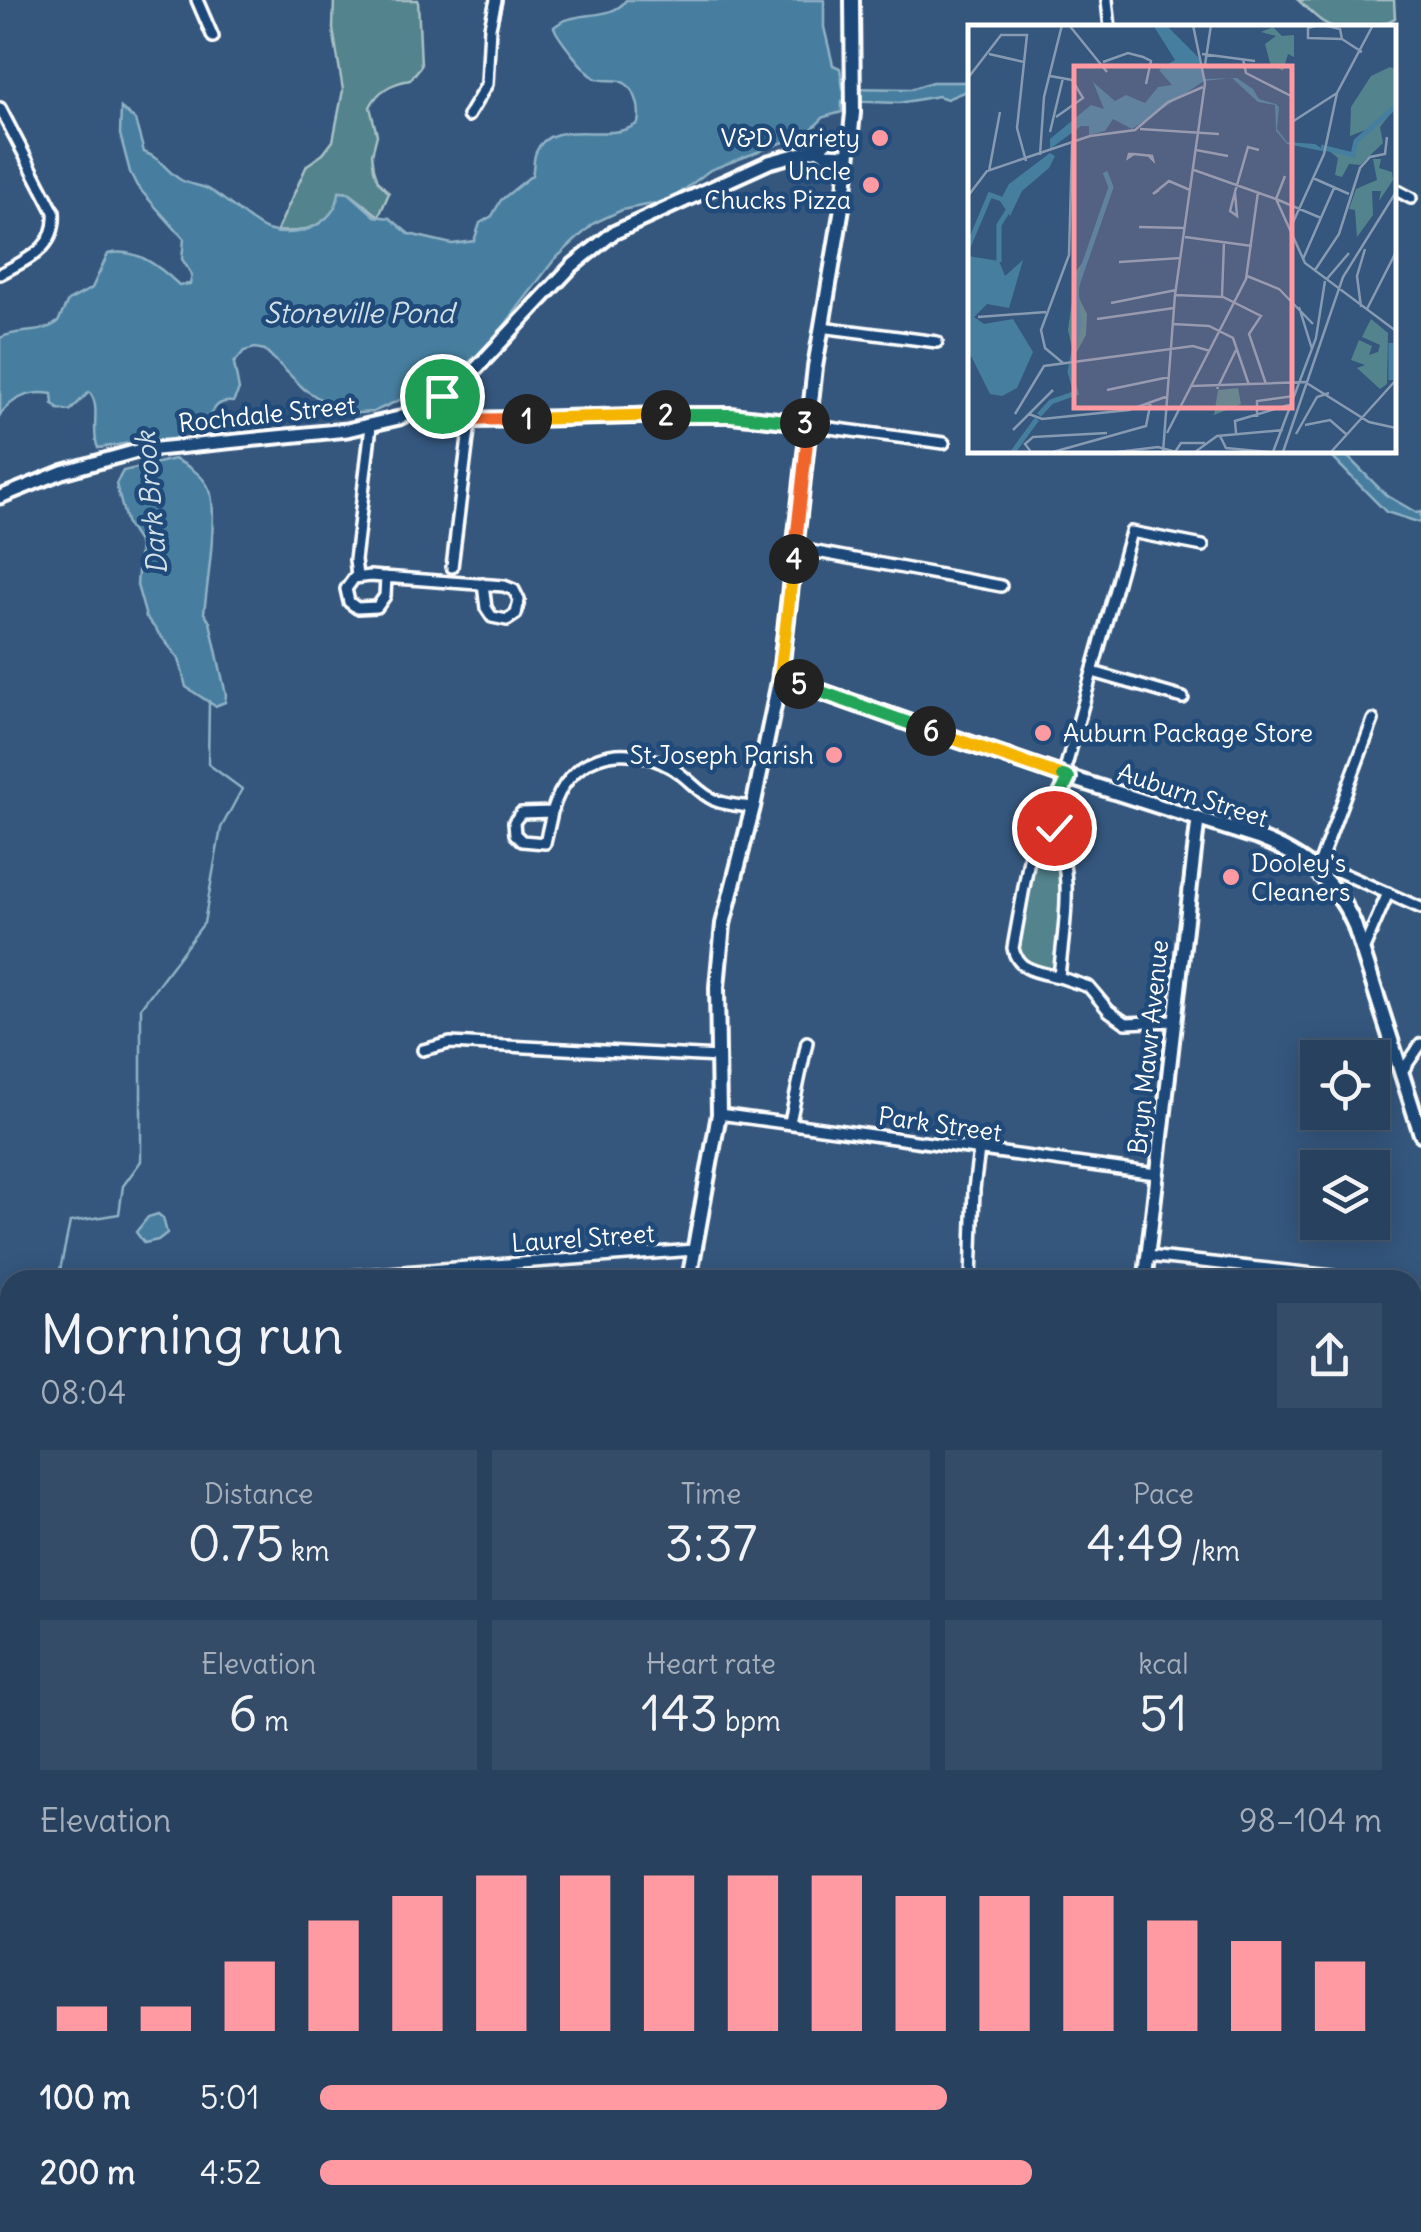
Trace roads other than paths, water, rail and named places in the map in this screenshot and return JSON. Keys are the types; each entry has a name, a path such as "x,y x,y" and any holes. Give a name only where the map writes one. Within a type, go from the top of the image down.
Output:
{"main road":[{"path":"691,1270 719,1114 718,987 723,924 780,677 821,327 848,155 853,113 852,0"},
{"name":"Auburn Street","path":"780,677 1276,845 1316,870 1341,899 1363,951 1421,1134"}],"street":[{"path":"197,0 214,37"},
{"path":"468,116 487,84 490,27 496,0"},
{"path":"1106,0 1110,25"},
{"path":"0,108 55,220 52,237 45,247 0,274"},
{"name":"Rochdale Street","path":"0,497 96,461 163,447 372,426 418,411 472,373 572,266 614,233 768,162 817,149 828,140 850,138"},
{"name":"Rochdale Street","path":"817,149 826,154 848,155"},
{"path":"1396,189 1411,198"},
{"path":"821,327 937,342"},
{"path":"418,411 470,422 731,415 944,443"},
{"path":"452,566 470,422"},
{"path":"357,576 372,426"},
{"path":"1174,1021 1126,1023 1109,1011 1090,987 1022,966 1013,948 1030,854 1069,778 1066,766 1130,532 1203,546"},
{"path":"796,548 1001,586"},
{"path":"386,577 382,602 367,609 354,607 346,596 347,586 357,576 386,577 483,584 514,590 520,603 516,614 506,620 492,617 486,608 483,584"},
{"path":"1093,672 1184,698"},
{"path":"1316,870 1373,720"},
{"path":"552,812 521,813 514,822 515,834 522,841 544,843 564,785 582,765 620,754 659,761 716,801 753,806"},
{"path":"1048,820 1062,846 1066,871 1059,977"},
{"name":"Bryn Mawr Avenue","path":"1146,1270 1198,820"},
{"path":"1316,870 1328,867 1421,908"},
{"path":"1363,951 1388,894"},
{"path":"790,1122 807,1042"},
{"path":"423,1050 450,1044 720,1057"},
{"path":"1401,1073 1421,1044"},
{"name":"Park Street","path":"719,1114 1156,1174"},
{"path":"971,1270 979,1150"},
{"name":"Laurel Street","path":"429,1270 694,1250"},
{"path":"1147,1256 1277,1270"}],"water":[{"name":"Stoneville Pond","path":"626,0 824,0 824,27 833,65 840,68 843,88 911,89 932,82 968,82 968,90 947,99 938,96 899,103 842,101 842,112 824,117 808,133 710,170 671,200 622,210 594,223 554,260 477,355 439,387 422,390 373,412 344,414 304,389 265,350 255,348 244,351 234,363 239,390 233,402 218,405 202,424 173,440 98,448 95,404 89,392 70,411 58,409 52,394 37,393 16,400 0,415 0,338 44,329 58,322 68,301 92,288 108,254 138,256 156,265 179,285 190,284 192,275 182,259 184,239 137,186 130,172 120,134 121,108 135,120 144,152 181,180 210,190 267,230 291,233 314,227 331,213 339,192 349,193 375,216 390,218 409,234 452,244 474,241 480,223 532,175 535,155 544,141 554,135 612,132 638,123 638,105 630,88 620,81 591,75 554,27 572,18 619,7"},
{"path":"1327,452 1343,452 1386,495 1421,512 1421,523 1386,512"},
{"path":"174,459 200,476 212,502 204,613 210,622 226,695 225,702 215,706 186,687 179,659 146,617 137,585 140,545 127,525 116,484 123,471"},
{"path":"158,1214 167,1233 144,1243 136,1232 148,1217"}],"waterway":[{"name":"Dark Brook","path":"60,1270 70,1222 119,1214 123,1186 141,1161 141,1007 204,923 221,828 242,789 208,764 209,701"}],"place":[{"name":"V&D Variety","path":"880,138"},
{"name":"Uncle Chucks Pizza","path":"871,185"},
{"name":"Auburn Package Store","path":"1043,733"},
{"name":"St Joseph Parish","path":"834,755"},
{"name":"Dooley's Cleaners","path":"1231,877"}]}
